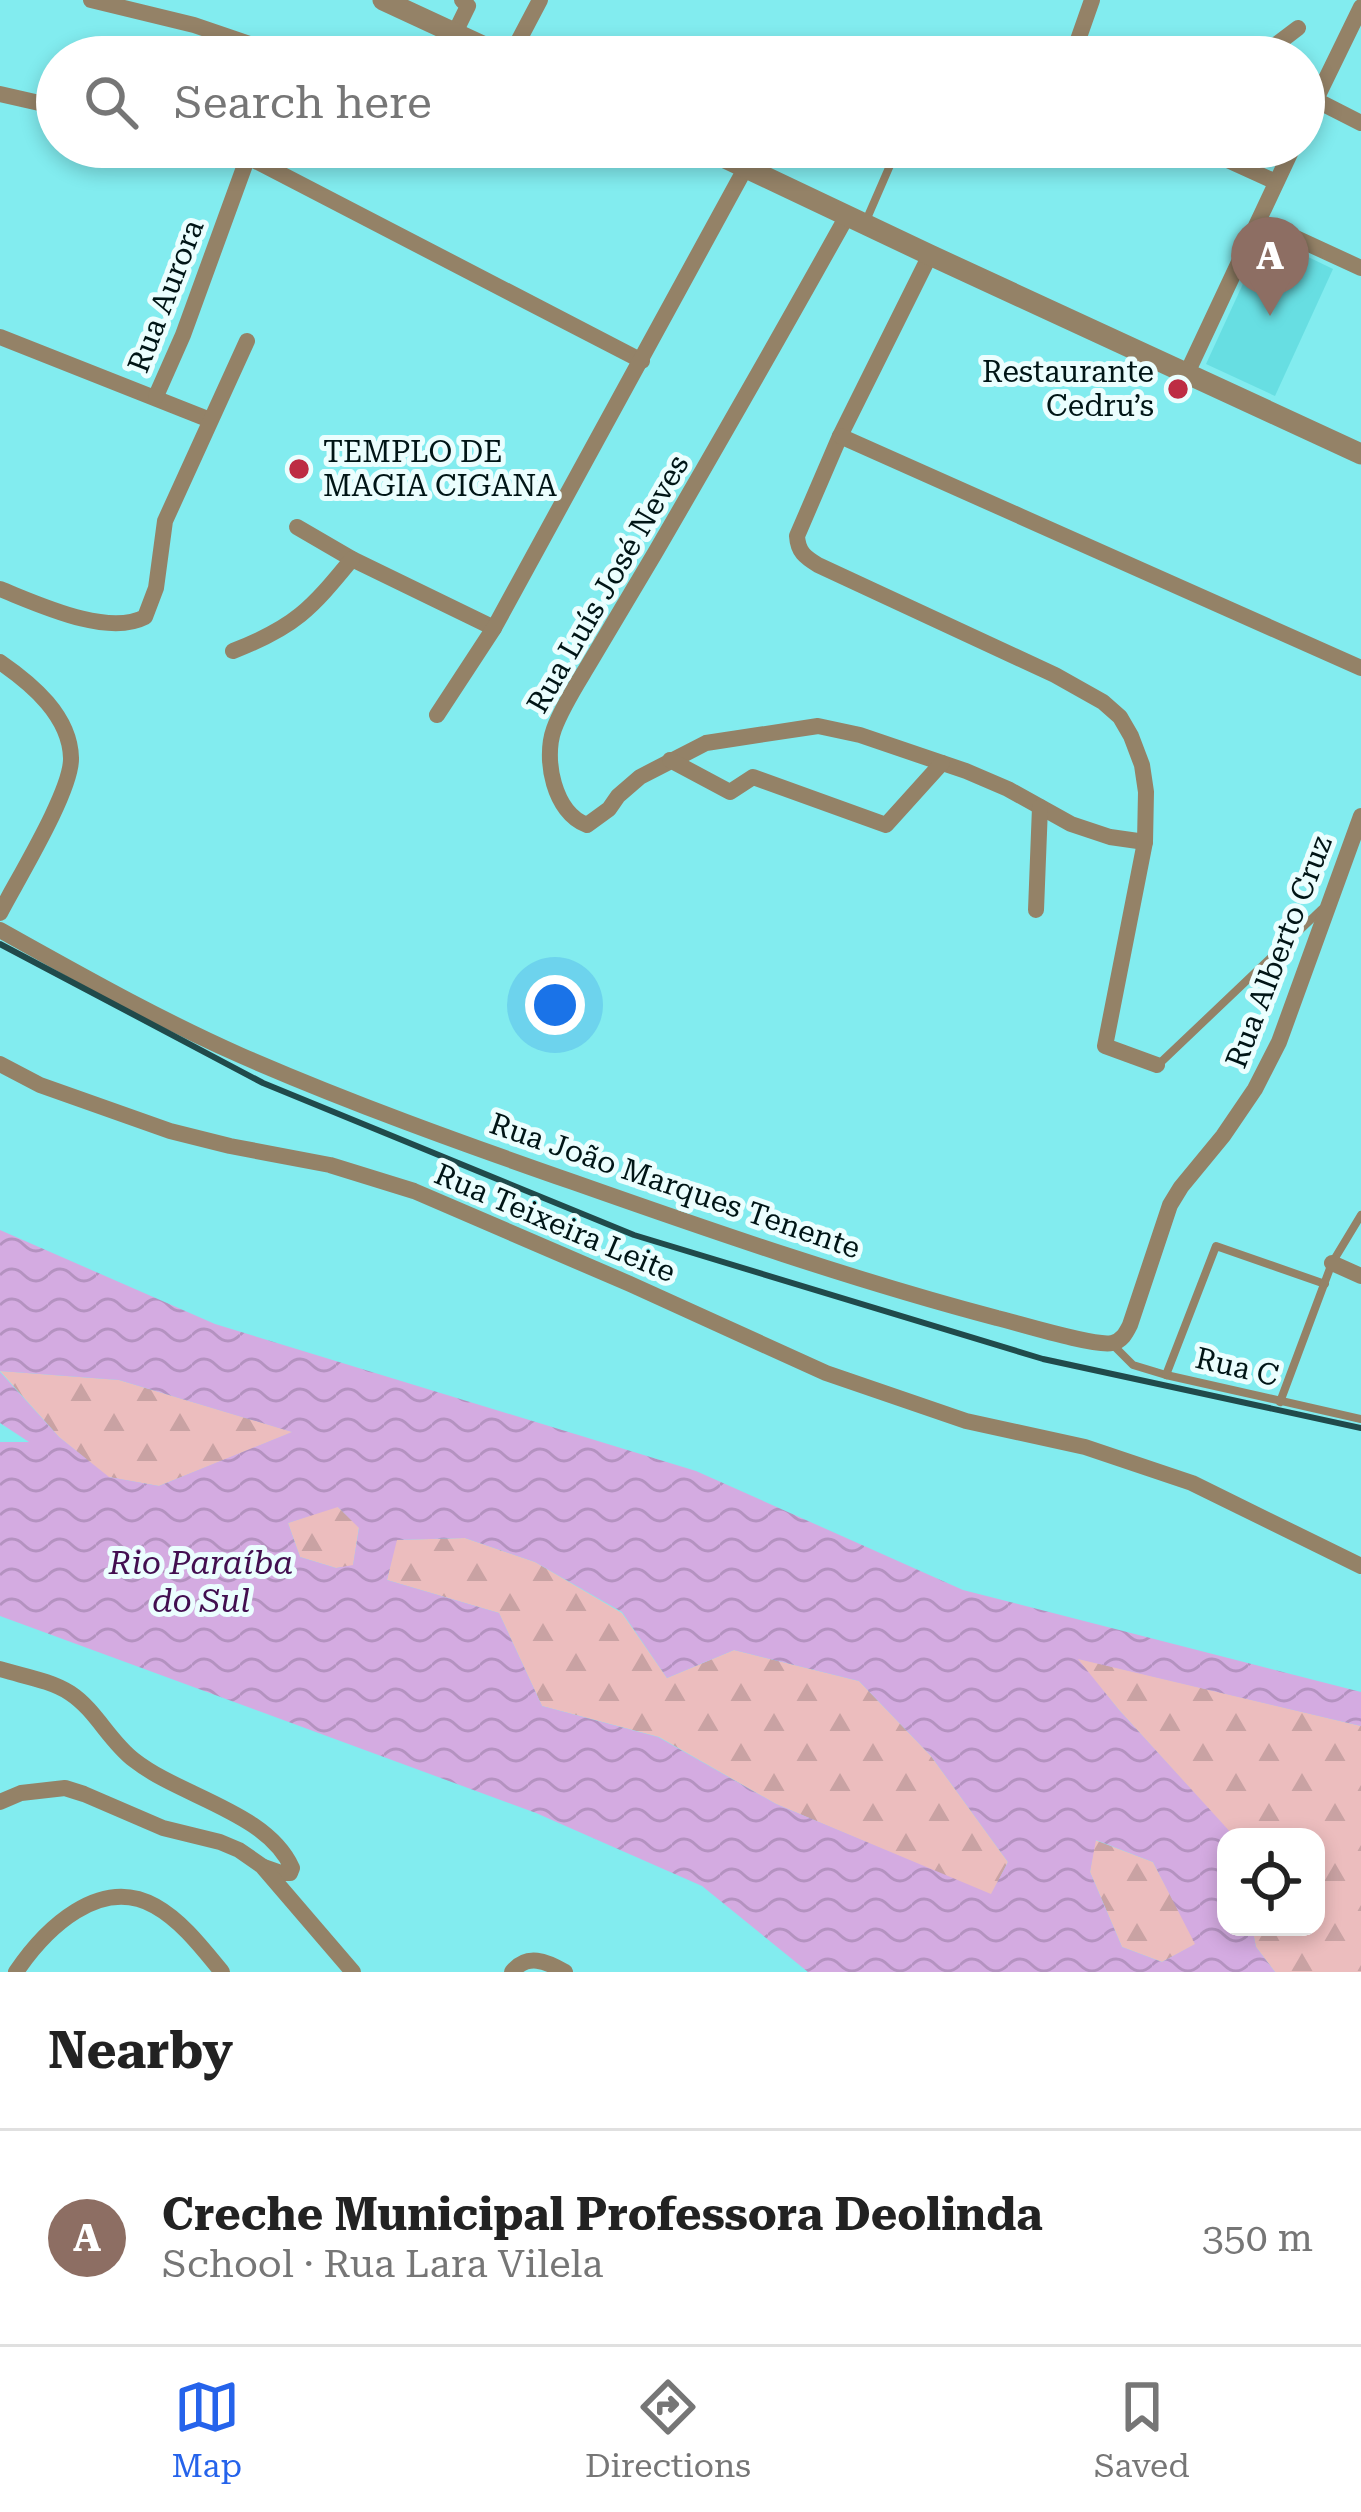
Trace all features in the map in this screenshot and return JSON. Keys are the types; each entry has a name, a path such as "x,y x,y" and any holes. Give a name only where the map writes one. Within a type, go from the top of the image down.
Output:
{"street":[{"path":"91,0 115,2 225,36"},
{"path":"383,0 461,36"},
{"path":"520,36 540,0"},
{"path":"1079,36 1092,0"},
{"path":"1325,70 1358,12 1342,0"},
{"path":"453,36 467,2"},
{"path":"1288,36 1298,28"},
{"path":"0,94 36,102"},
{"path":"1325,105 1361,123"},
{"name":"Rua Aurora","path":"156,396 244,168"},
{"path":"280,168 641,362"},
{"path":"437,715 494,628 745,168"},
{"path":"748,168 1361,454"},
{"path":"1245,168 1276,182"},
{"path":"1187,374 1283,168"},
{"name":"Rua Luís José Neves","path":"856,220 584,672 552,732 552,778 567,809 581,824 593,822 640,777 706,743 818,726 967,771 1091,831 1145,842"},
{"path":"1259,221 1361,268"},
{"path":"930,255 839,436 797,536 801,553 1055,675 1120,717 1138,752 1146,792 1145,842 1105,1046 1157,1065"},
{"path":"0,337 210,419"},
{"path":"0,589 105,623 131,624 145,617 156,588 165,521 247,341"},
{"path":"839,436 1361,668"},
{"path":"297,527 494,628"},
{"path":"233,651 274,635 313,607 352,559"},
{"path":"0,662 46,701 64,726 72,760 64,792 0,913"},
{"path":"670,760 730,791 753,777 886,825 942,763"},
{"path":"1036,910 1040,807"},
{"name":"Rua Alberto Cruz","path":"1106,1343 1122,1338 1130,1325 1170,1205 1223,1136 1279,1042 1361,816"},
{"name":"Rua João Marques Tenente","path":"0,930 112,993 239,1055 384,1114 630,1202 949,1305 1106,1343"},
{"name":"Rua Teixeira Leite","path":"0,1064 40,1085 170,1131 330,1166 414,1191 826,1373 966,1420 1085,1447 1192,1483 1361,1566"},
{"path":"1332,1263 1361,1276"},
{"path":"0,1669 64,1689 132,1759 259,1829 279,1846 292,1868 285,1874 262,1866"},
{"path":"0,1802 21,1793 65,1789 163,1828 220,1842 262,1866 353,1972"},
{"path":"16,1972 34,1945 65,1918 110,1897 132,1897 154,1905 222,1972"},
{"path":"516,1968 532,1960 565,1972"}],"lane":[{"path":"856,220 888,168"},
{"path":"1157,1065 1327,904"},
{"path":"1280,1402 1332,1263 1361,1215"},
{"path":"1166,1375 1216,1246 1324,1284"},
{"name":"Rua C","path":"1106,1343 1133,1365 1166,1375 1361,1419"}],"shaded area":[{"path":"1265,236 1333,269 1275,396 1206,364"}],"green space":[{"path":"0,1371 119,1380 293,1432 159,1486 108,1477 59,1437"},
{"path":"337,1506 359,1527 353,1566 336,1568 300,1557 288,1523"},
{"path":"465,1538 535,1562 622,1613 667,1678 734,1650 859,1681 931,1756 1008,1862 991,1895 776,1804 659,1737 542,1706 499,1613 387,1580 396,1540"},
{"path":"1076,1658 1361,1726 1361,1972 1275,1972 1256,1947 1254,1936 1325,1936 1325,1828 1226,1828"},
{"path":"1095,1840 1153,1862 1196,1944 1162,1962 1122,1947 1090,1872"}],"water":[{"name":"Rio Paraíba do Sul","path":"0,1230 215,1324 696,1471 963,1590 1361,1692 1361,1726 1078,1659 1227,1828 1217,1828 1217,1936 1254,1936 1256,1947 1275,1972 808,1972 702,1886 536,1813 0,1616 0,1442 29,1442 0,1423 0,1372 59,1437 109,1477 159,1486 292,1432 119,1380 0,1371","holes":["338,1507 359,1528 353,1565 336,1568 300,1557 288,1523","465,1538 535,1562 622,1612 667,1678 734,1650 859,1681 931,1756 1008,1862 991,1894 776,1804 658,1737 542,1706 499,1613 387,1580 397,1540","1096,1840 1153,1862 1195,1944 1162,1962 1122,1947 1090,1872"]}],"railway":[{"path":"0,944 263,1083 634,1235 1043,1359 1361,1428"}],"place":[{"name":"Creche Municipal Professora Deolinda","path":"1270,316"},
{"name":"Restaurante Cedru’s","path":"1178,389"},
{"name":"TEMPLO DE MAGIA CIGANA","path":"299,469"}]}
